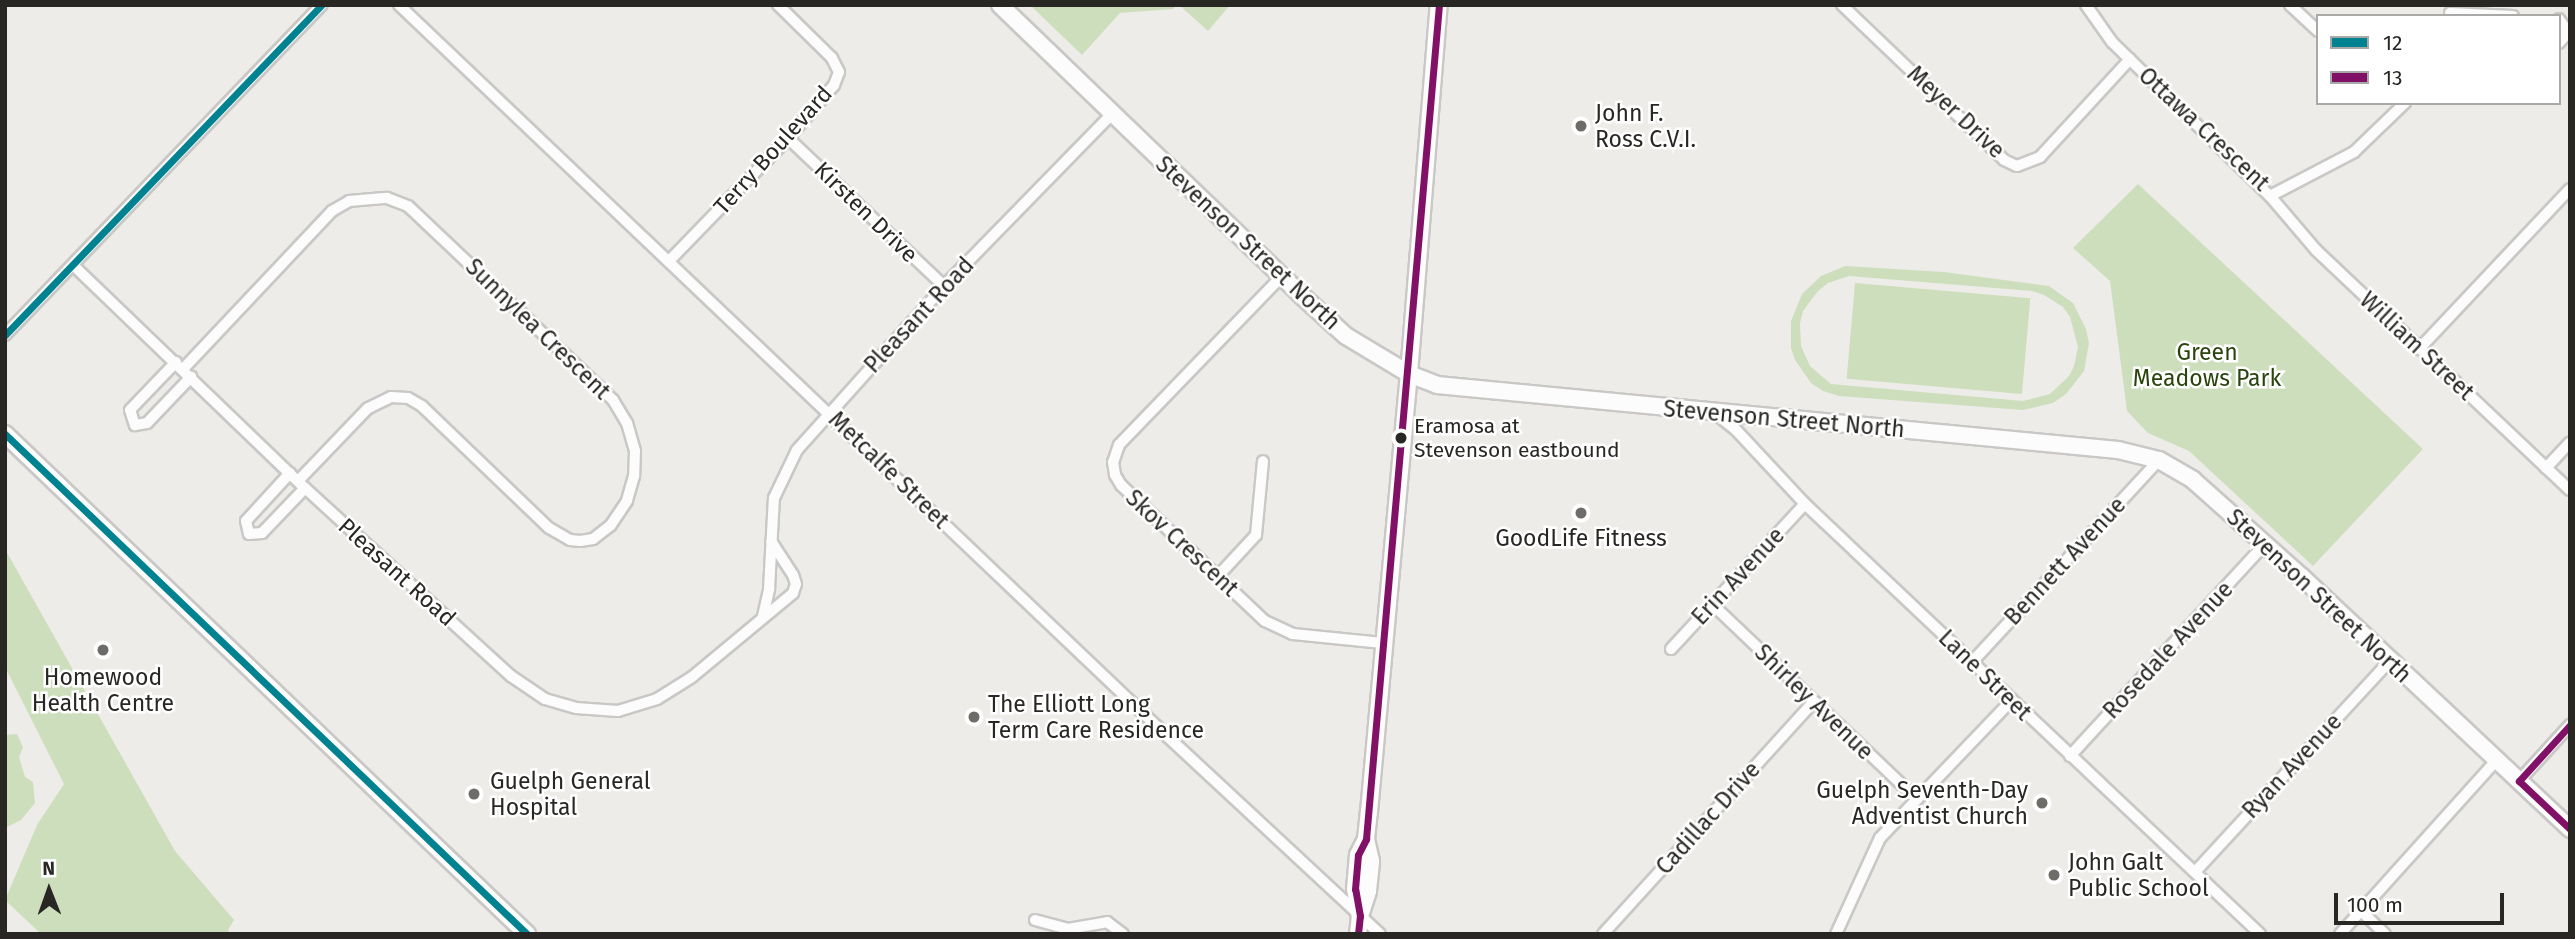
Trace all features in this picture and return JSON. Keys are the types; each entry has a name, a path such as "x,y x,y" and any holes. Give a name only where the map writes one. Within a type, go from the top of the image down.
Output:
{"main road":[{"name":"Stevenson Street North","path":"1000,5 1111,115 1346,336 1409,374 1437,386 2118,450 2159,460 2193,480 2265,544 2570,829"},
{"path":"1358,934 1360,916 1368,891 1372,855 1366,839 1409,374 1439,5"},
{"path":"5,434 527,934"}],"street":[{"path":"5,335 322,5"},
{"name":"Metcalfe Street","path":"399,5 1158,728 1380,934"},
{"name":"Terry Boulevard","path":"669,261 788,138 834,85 839,72 832,58 778,5"},
{"name":"Meyer Drive","path":"1842,5 2004,160 2017,166 2040,157 2130,59"},
{"name":"Ottawa Crescent","path":"2086,5 2099,29 2270,196 2354,152 2401,105"},
{"path":"2290,5 2316,29"},
{"path":"2450,11 2488,14"},
{"path":"2561,22 2566,29 2561,41"},
{"name":"Pleasant Road","path":"763,615 769,589 774,498 797,450 944,286 1111,115"},
{"name":"Kirsten Drive","path":"788,138 944,286"},
{"path":"2419,349 2570,189"},
{"name":"William Street","path":"2270,196 2316,250 2570,490"},
{"name":"Sunnylea Crescent","path":"183,370 130,410 135,425 147,423 183,370 332,211 349,201 387,198 408,206 613,400 627,423 635,451 634,476 627,501 611,525 593,539 580,541 570,540 549,528 422,406 408,398 391,397 368,408 298,481 246,521 249,534 262,533 298,481"},
{"name":"Pleasant Road","path":"74,265 298,481 511,676 545,699 576,708 618,711 657,699 692,677 763,615 793,593 796,584 771,541"},
{"name":"Skov Crescent","path":"1281,277 1119,445 1113,462 1115,475 1121,485 1265,621 1284,631 1383,643"},
{"name":"Lane Street","path":"1715,413 1737,431 1805,504 2011,701 2260,934"},
{"path":"2546,468 2570,442"},
{"name":"Bennett Avenue","path":"1972,662 2159,460"},
{"path":"1218,576 1256,535 1263,461"},
{"name":"Erin Avenue","path":"1671,649 1805,504"},
{"name":"Rosedale Avenue","path":"2070,756 2265,544"},
{"name":"Shirley Avenue","path":"1712,604 1917,799"},
{"name":"Ryan Avenue","path":"2195,872 2390,661"},
{"path":"1841,933 1881,838 2011,701"},
{"name":"Cadillac Drive","path":"1603,934 1813,702"},
{"path":"2519,781 2570,725"},
{"path":"2340,934 2496,761"},
{"path":"2361,911 2385,934"},
{"path":"1035,920 1068,929 1107,922 1123,934"}],"green space":[{"path":"1030,5 1177,5 1173,9 1120,13 1082,55"},
{"path":"1179,5 1230,5 1208,31"},
{"name":"Green Meadows Park","path":"2138,184 2423,449 2313,566 2189,451 2148,433 2127,411 2110,281 2073,248"},
{"path":"1845,266 1944,272 2049,286 2073,303 2086,329 2089,343 2084,371 2066,394 2053,403 2023,410 1839,396 1823,391 1811,383 1795,360 1791,348 1791,321 1802,294 1821,276","holes":["1849,276 2032,291 2063,307 2070,317 2078,347 2069,376 2050,394 2023,401 1831,384 1810,366 1801,346 1800,323 1803,311 1818,291 1828,283"]},
{"path":"1855,283 2030,298 2022,394 1847,379"},
{"path":"5,549 175,851 234,920 228,930 230,934 41,934 5,900 37,825 64,784 5,667"},
{"path":"17,734 23,747 19,757 25,777 33,782 35,803 21,820 5,828 5,735"}],"transit line":[{"name":"12","path":"5,335 322,5"},
{"name":"13","path":"1358,934 1360,916 1355,889 1358,855 1366,839 1439,5"},
{"name":"12","path":"5,434 527,934"},
{"name":"13","path":"2570,725 2519,781 2570,829"}],"place":[{"name":"John F. Ross C.V.I.","path":"1581,126"},
{"name":"Eramosa at Stevenson eastbound","path":"1401,438"},
{"name":"GoodLife Fitness","path":"1581,513"},
{"name":"Homewood Health Centre","path":"103,650"},
{"name":"The Elliott Long Term Care Residence","path":"974,717"},
{"name":"Guelph General Hospital","path":"474,794"},
{"name":"Guelph Seventh-Day Adventist Church","path":"2042,803"},
{"name":"John Galt Public School","path":"2054,875"}]}
